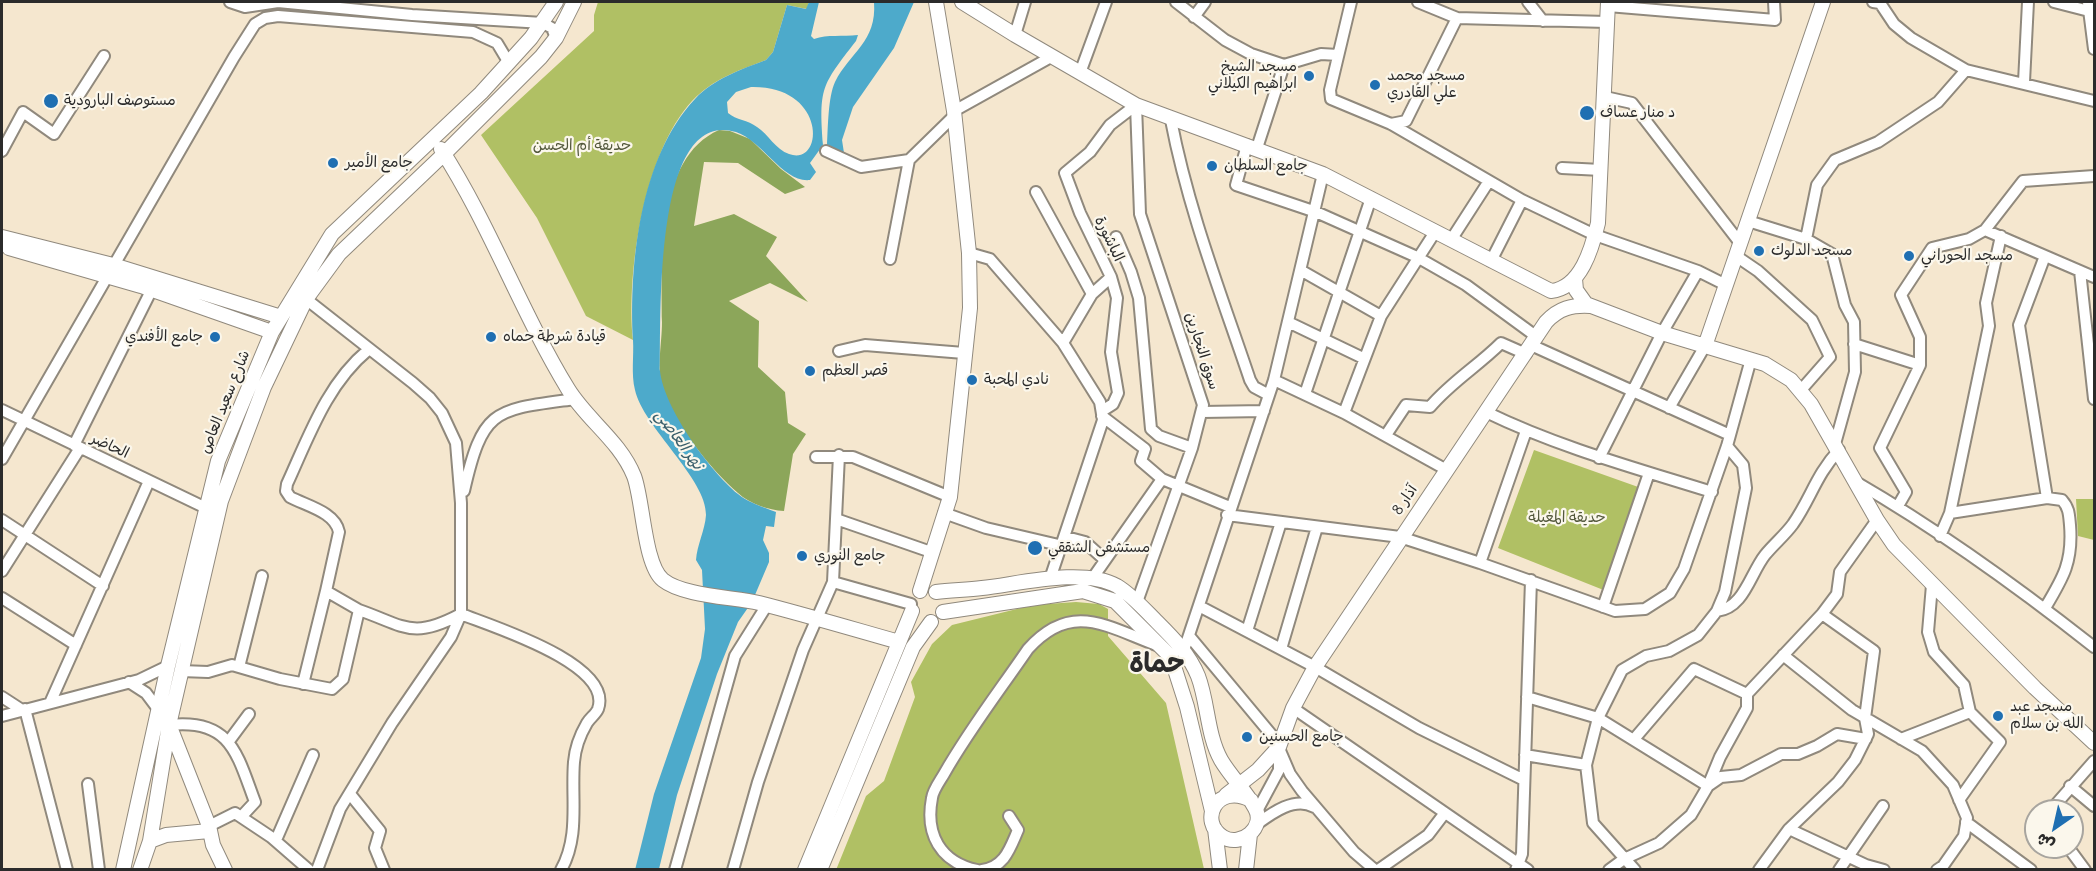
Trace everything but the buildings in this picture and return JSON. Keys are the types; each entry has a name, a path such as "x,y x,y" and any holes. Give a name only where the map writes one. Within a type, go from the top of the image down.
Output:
{"main road":[{"name":"شارع سعيد العاص","path":"123,870 158,709 175,668 206,508 222,450 272,332 332,234 481,93 531,38 556,2"},
{"path":"140,870 150,841 169,725 175,668 221,501 264,387 306,299 339,254 444,154 556,38 574,2"},
{"path":"805,870 899,642 914,596 920,591 950,497 970,308 969,253 955,113 936,2"},
{"path":"965,2 1051,57 1136,105 1171,120 1323,174 1542,289 1558,291 1575,279 1595,235 1601,170 1608,4"},
{"path":"1705,346 1822,2"},
{"path":"433,136 575,399 610,438 634,477 656,571 667,582 690,590 762,604 899,642"},
{"path":"2,237 110,270 281,317"},
{"path":"2,246 110,270 152,289 272,332"},
{"path":"1575,279 1578,296 1591,306 1662,333 1751,359 1778,371 1801,390 1837,447 1876,520 1894,545 2035,688 2094,743"},
{"path":"1542,289 1549,309 1546,322"},
{"name":"8 آذار","path":"1279,747 1293,708 1315,667 1445,469 1546,322 1560,310 1569,307 1591,306"},
{"path":"920,591 936,592 1050,579 1092,579 1116,585 1165,649 1176,669 1212,811 1220,870"},
{"path":"820,870 913,647 932,621 943,612 1083,591 1131,606 1187,644 1220,758 1240,785 1254,817 1246,870"},
{"path":"936,592 943,601 943,612"},
{"path":"911,607 917,619 932,621"},
{"path":"169,725 209,828 213,845 225,870"},
{"path":"1212,811 1217,801 1258,770 1279,747"},
{"path":"1220,758 1240,771 1258,770"},
{"path":"1226,795 1240,794 1254,817"},
{"path":"1215,829 1222,836 1231,840 1242,839 1254,817"},
{"path":"150,841 166,835 209,828"}],"street":[{"path":"230,2 250,7 270,2 354,6 482,21 543,23 552,28 556,38"},
{"path":"269,16 270,2"},
{"path":"1015,35 1026,2"},
{"path":"1080,73 1106,2"},
{"path":"1176,2 1225,40 1251,54 1284,65 1321,54 1338,55"},
{"path":"1194,17 1205,2"},
{"path":"1351,2 1330,90 1331,99 1391,124 1522,200 1595,235 1698,271 1726,285"},
{"path":"1419,2 1457,18 1607,22"},
{"path":"1528,2 1543,21"},
{"path":"1608,4 1775,20 1774,2"},
{"path":"1873,2 1880,3 1894,24 1911,38 1966,70 2024,82 2094,101"},
{"path":"2024,82 2028,2"},
{"path":"2054,2 2089,6 2094,44"},
{"path":"2,459 255,24 269,16 480,33 501,47 509,63"},
{"path":"1391,124 1406,121 1457,18"},
{"path":"480,33 482,21"},
{"path":"2,151 23,112 54,134 104,56"},
{"path":"890,259 909,160 955,113 1051,57"},
{"path":"1284,65 1236,185 1316,212 1417,256 1466,285 1532,345 1669,408 1728,441 1743,465 1746,488 1725,592 1717,611 1698,635 1670,651 1646,656 1622,670 1598,718 1586,765 1593,823 1635,870"},
{"path":"1806,239 1817,185 1835,160 1878,142 1930,107 1966,70"},
{"path":"1605,97 1632,103 1738,250 1812,321 1830,357 1801,390"},
{"name":"الباشورة","path":"1102,414 1113,404 1118,393 1111,352 1117,298 1111,277 1080,213 1065,173 1090,152 1110,124 1136,105"},
{"name":"سوق النجارين","path":"1112,629 1123,622 1131,606 1179,484 1202,412 1202,396 1140,214 1136,105"},
{"path":"1171,120 1183,176 1204,246 1251,380 1254,387 1269,395"},
{"path":"826,151 861,167 909,160"},
{"path":"1562,168 1601,170"},
{"path":"1323,174 1316,212 1274,380 1187,644 1279,747 1290,774 1354,852 1377,870 1428,836 1444,814"},
{"path":"1899,506 1906,492 1880,448 1909,394 1920,365 1920,336 1901,295 1932,248 1969,238 1984,230 2023,181 2094,176"},
{"path":"1451,240 1489,181"},
{"path":"1036,192 1092,294"},
{"path":"1305,394 1371,198"},
{"path":"1491,261 1522,200"},
{"path":"1717,611 1728,610 1739,599 1764,556 1793,524 1837,447 1854,372 1854,322 1845,305 1832,254 1806,239 1748,221"},
{"path":"1984,230 2094,277"},
{"path":"1344,413 1363,358 1381,316 1417,256 1435,232"},
{"path":"1940,536 1950,513 1989,326 1986,303 2001,236"},
{"path":"1116,237 1139,298 1151,429 1158,436 1192,448"},
{"path":"969,253 990,259 1063,343 1100,402 1102,414 1064,541 1050,579"},
{"path":"2045,256 2019,325 2047,498"},
{"path":"1302,270 1381,316"},
{"path":"1599,458 1662,333 1698,271"},
{"path":"2080,271 2094,399"},
{"path":"1063,343 1092,294 1111,277"},
{"path":"2,571 77,447 152,289"},
{"path":"306,299 430,398 442,413 456,443 461,503 461,614 451,637 392,723 340,809 316,870"},
{"path":"1288,322 1363,358"},
{"path":"1386,435 1406,405 1430,407 1448,386 1480,365 1501,343 1532,345"},
{"path":"1854,344 1920,365"},
{"path":"839,351 865,345 964,353"},
{"path":"1669,408 1705,346"},
{"path":"303,684 339,532 337,524 331,517 290,497 286,491 287,484 321,409 351,364 368,350"},
{"path":"1102,414 1145,449 1142,461 1162,479 1179,484 1229,511 1281,522 1400,537 1531,580 1615,611 1635,611 1654,605 1670,593 1684,569 1712,492 1751,359"},
{"path":"1274,380 1344,413 1445,469"},
{"path":"461,503 476,443 492,422 512,408 575,399"},
{"name":"الحاضر","path":"2,410 206,508"},
{"path":"1202,412 1264,411"},
{"path":"1486,412 1526,432 1599,458 1712,492"},
{"path":"1480,563 1526,432"},
{"path":"456,443 476,443"},
{"path":"816,457 839,455 853,457 950,497"},
{"path":"733,870 758,783 817,618 833,582 839,455"},
{"path":"1603,607 1649,473"},
{"path":"1092,579 1162,479"},
{"path":"50,703 150,481"},
{"path":"1856,482 1899,506 2045,608 2094,648"},
{"path":"1950,513 2047,498 2062,500 2069,508 2072,551 2061,582 2045,608"},
{"path":"944,513 986,528 1064,541 1085,542 1105,560"},
{"path":"836,519 931,552"},
{"path":"2,520 103,586"},
{"path":"1609,870 1624,859 1659,843 1690,815 1708,786 1720,757 1747,708 1747,694 1822,614 1837,594 1840,572 1876,520"},
{"path":"1247,631 1281,522"},
{"path":"1281,649 1317,526"},
{"path":"239,667 262,576"},
{"path":"1521,868 1531,580"},
{"path":"833,582 911,607"},
{"path":"1932,585 1928,632 1934,652 1964,685 1970,712 2000,742 1959,800"},
{"path":"326,591 359,610 394,625 416,630 440,625 461,614"},
{"path":"2,598 76,645"},
{"path":"675,870 732,665 762,604"},
{"path":"1199,606 1315,667 1419,728 1524,780"},
{"path":"2,716 175,668 208,672 232,665 303,684 332,688 343,679 359,610"},
{"path":"461,614 554,653 578,666 590,678 599,693 598,709 580,737 574,759 573,837 561,870"},
{"path":"1759,870 1789,829 1838,782 1855,760 1868,734 1866,718 1874,651 1822,614"},
{"path":"977,870 965,867 943,852 933,840 932,797 954,758 1028,649 1041,634 1056,624 1083,621 1112,629 1165,649"},
{"path":"1783,655 1866,718 1922,751 1953,785 1966,822 1964,836 1938,870"},
{"path":"1635,738 1694,669 1747,694"},
{"path":"129,682 146,693 158,709"},
{"path":"2,697 23,710 67,870"},
{"path":"1527,697 1598,718 1635,738 1708,786"},
{"path":"1293,708 1521,868"},
{"path":"1901,739 1970,712"},
{"path":"229,741 249,714"},
{"path":"169,725 211,727 234,746 255,802 241,817"},
{"path":"1708,786 1721,777 1741,776 1781,754 1798,754 1838,734 1866,739"},
{"path":"1254,817 1279,770 1279,747"},
{"path":"276,840 313,755"},
{"path":"1525,755 1586,765"},
{"path":"2060,799 2094,761"},
{"path":"88,784 99,870"},
{"path":"2070,786 2094,806"},
{"path":"350,794 380,831 375,848 384,870"},
{"path":"1254,817 1300,803 1318,809"},
{"path":"1839,870 1883,806"},
{"path":"209,828 235,813 276,840 309,870"},
{"path":"982,870 1004,860 1012,847 1017,830 1009,816"},
{"path":"1966,822 2017,866 2031,870"},
{"path":"1789,829 1866,865 1884,870"}],"green space":[{"name":"حديقة أم الحسن","path":"598,2 809,2 807,9 787,5 773,52 766,60 730,75 704,90 679,118 664,145 652,177 636,245 633,280 633,340 586,316 537,218 481,135 594,31 594,15"},
{"path":"719,130 730,131 750,139 781,169 805,187 785,194 738,163 704,162 694,226 734,214 777,237 766,256 808,302 770,283 729,301 759,321 758,367 785,392 788,423 806,434 793,454 784,511 754,503 728,484 684,431 668,403 661,382 662,271 666,215 673,188 683,164 698,144"},
{"name":"حديقة المغيلة","path":"1534,450 1641,488 1606,591 1498,548"},
{"path":"2076,499 2094,499 2094,540 2078,536"},
{"path":"1076,602 1099,604 1108,609 1108,636 1166,703 1204,869 836,870 866,796 884,781 915,697 911,682 932,644 952,625 1033,605"}],"water":[{"name":"نهر العاصي","path":"809,2 819,2 811,36 814,39 858,35 829,79 825,89 822,99 823,145 810,163 816,172 810,180 800,179 782,169 755,144 736,132 708,133 689,152 675,185 667,225 661,311 660,371 663,386 679,420 714,470 742,497 776,512 774,527 766,526 763,540 769,553 769,562 752,602 738,622 717,674 677,795 659,869 635,870 654,794 701,658 705,629 702,570 696,560 706,515 704,501 686,469 640,405 634,384 633,278 642,213 650,181 662,150 676,123 695,99 719,80 766,60 773,52 787,5 806,9","holes":["751,87 776,90 794,98 806,111 812,125 813,138 809,149 801,155 784,152 757,127 728,113 727,102 736,92"]},
{"path":"874,2 914,2 894,48 853,107 842,140 844,153 827,145 831,96 841,72 867,37 874,16"}],"place":[{"name":"مسجد الشيخ ابراهيم الكيلاني","path":"1309,76"},
{"name":"مسجد محمد علي القادري","path":"1375,85"},
{"name":"مستوصف البارودية","path":"51,101"},
{"name":"د منار عساف","path":"1587,113"},
{"name":"جامع الأمير","path":"333,163"},
{"name":"جامع السلطان","path":"1212,166"},
{"name":"مسجد الدلوك","path":"1759,251"},
{"name":"مسجد الحوراني","path":"1909,256"},
{"name":"جامع الأفندي","path":"215,337"},
{"name":"قيادة شرطة حماه","path":"491,337"},
{"name":"قصر العظم","path":"810,371"},
{"name":"نادي المحبة","path":"972,380"},
{"name":"مستشفى الشققي","path":"1035,548"},
{"name":"جامع النوري","path":"802,556"},
{"name":"مسجد عبد الله بن سلام","path":"1998,716"},
{"name":"جامع الحسنين","path":"1247,737"}],"district":[{"name":"حماة","path":"1157,664"}]}
